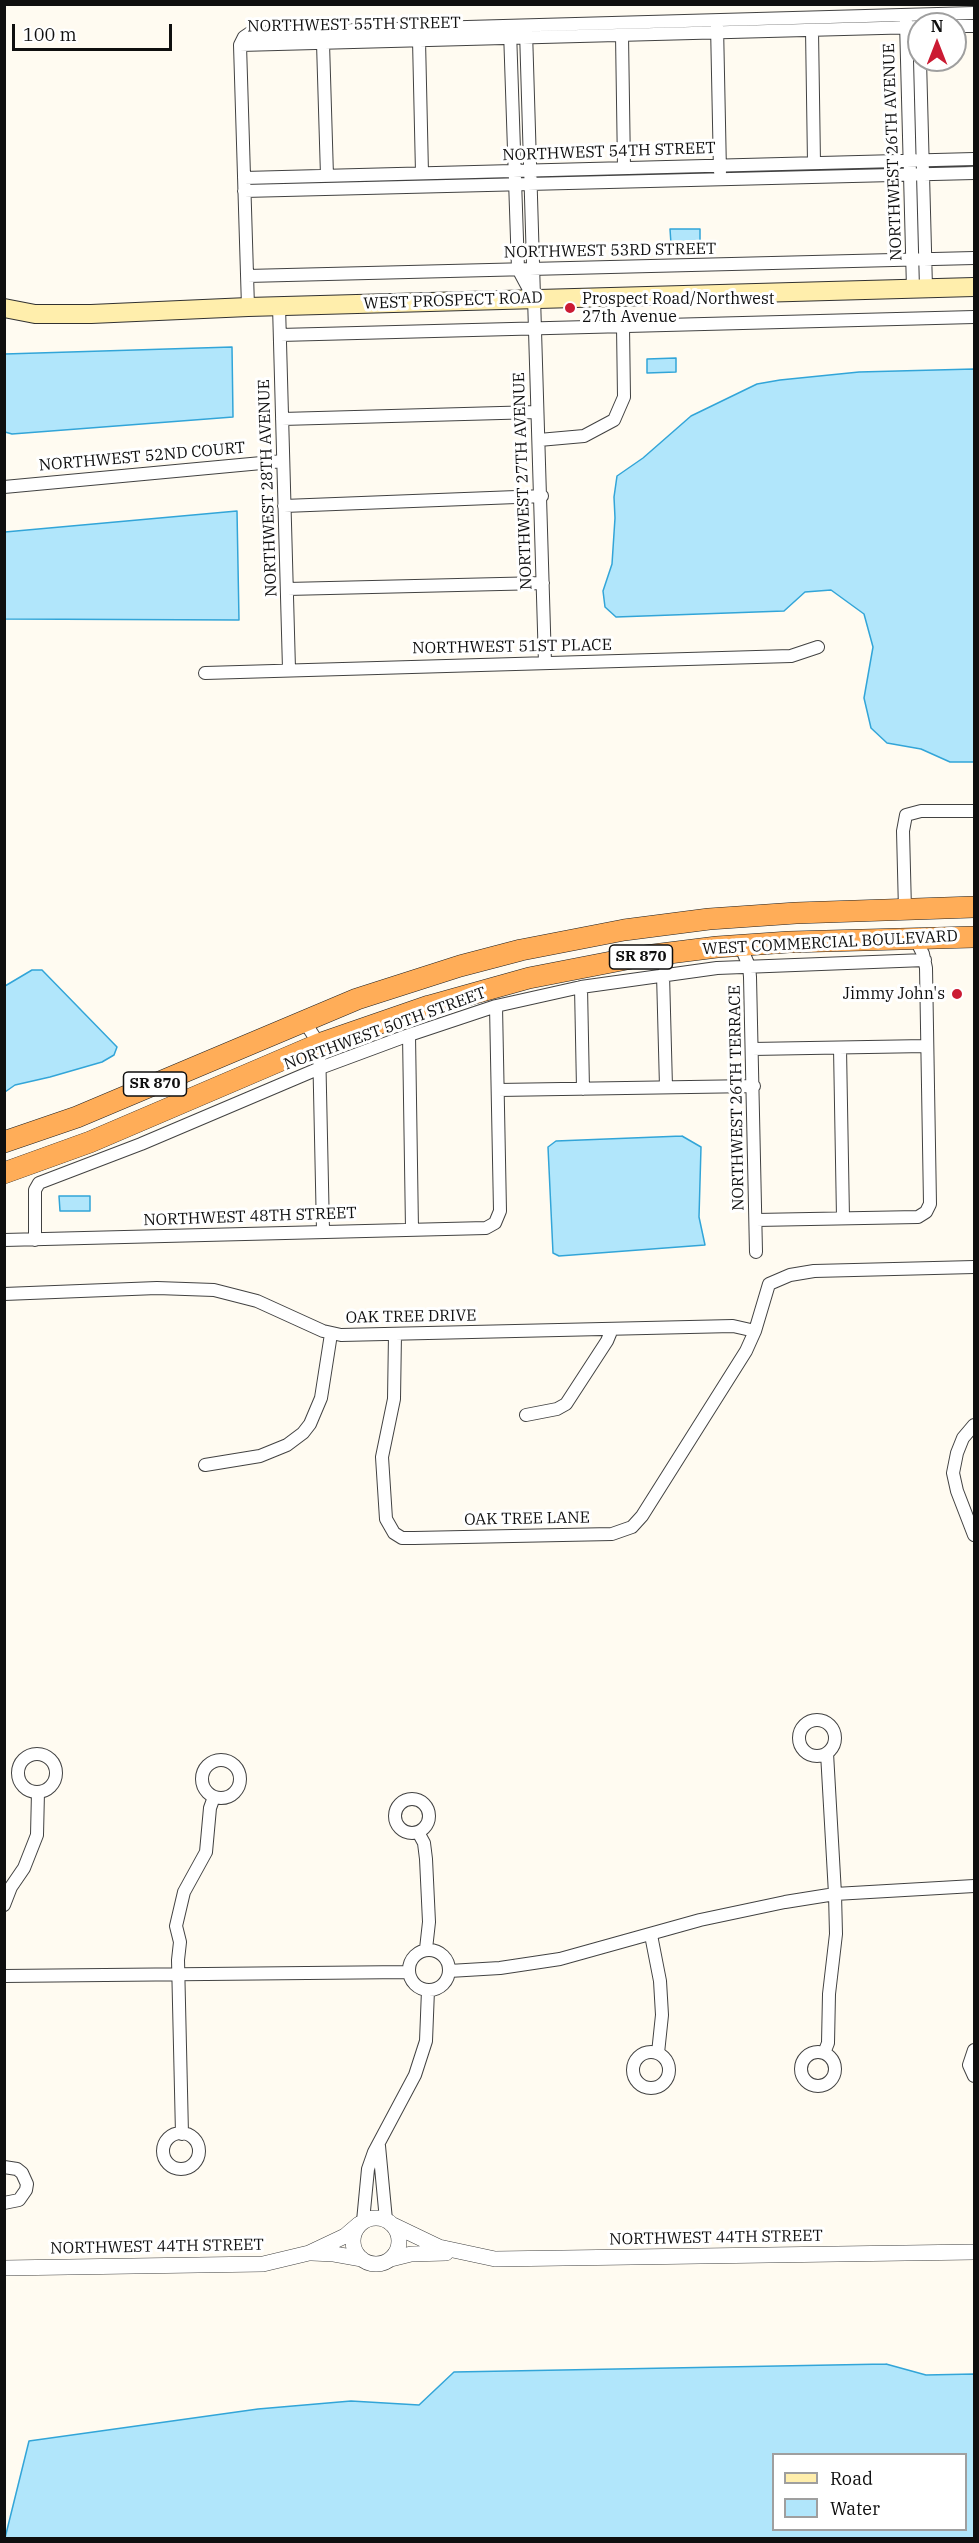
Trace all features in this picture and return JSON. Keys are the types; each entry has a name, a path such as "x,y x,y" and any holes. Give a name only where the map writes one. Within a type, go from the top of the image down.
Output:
{"highway":[{"name":"WEST COMMERCIAL BOULEVARD","path":"4,1142 77,1117 383,990 521,950 659,924 739,916 975,908"},
{"path":"740,945 793,929 884,924 895,919 905,910"},
{"name":"WEST COMMERCIAL BOULEVARD","path":"4,1173 90,1143 319,1044 429,1006 529,978 657,954 740,945 975,937"}],"main road":[{"name":"WEST PROSPECT ROAD","path":"4,308 35,314 64,314 534,298 975,287"}],"street":[{"name":"NORTHWEST 55TH STREET","path":"510,32 255,32 244,37 240,45 419,40 510,32 717,20 906,15"},
{"name":"NORTHWEST 26TH AVENUE","path":"906,15 910,175 919,259"},
{"path":"717,20 720,179"},
{"name":"NORTHWEST 55TH STREET","path":"526,31 622,35 906,28"},
{"path":"812,30 814,163"},
{"name":"NORTHWEST 27TH AVENUE","path":"526,31 537,412 542,496 545,663"},
{"name":"NORTHWEST 27TH AVENUE","path":"510,32 518,269 534,298"},
{"path":"622,35 624,168"},
{"path":"419,40 422,173"},
{"path":"323,43 327,176"},
{"path":"240,45 248,307"},
{"name":"NORTHWEST 26TH AVENUE","path":"919,288 923,174 920,72"},
{"name":"NORTHWEST 54TH STREET","path":"244,178 975,159"},
{"name":"NORTHWEST 54TH STREET","path":"244,191 975,173"},
{"name":"NORTHWEST 53RD STREET","path":"247,276 975,258"},
{"name":"NORTHWEST 28TH AVENUE","path":"279,306 289,669"},
{"path":"280,335 975,317"},
{"path":"539,441 584,436 614,420 624,397 623,327"},
{"path":"282,419 537,412"},
{"name":"NORTHWEST 52ND COURT","path":"4,487 283,461"},
{"path":"284,506 542,496"},
{"path":"287,589 543,583"},
{"name":"NORTHWEST 51ST PLACE","path":"205,673 791,656 818,647"},
{"path":"905,910 903,831 906,815 921,811 975,811"},
{"path":"756,1220 918,1217 926,1212 930,1204 925,960 915,939"},
{"name":"NORTHWEST 26TH TERRACE","path":"740,945 749,966 754,1086 756,1252"},
{"name":"NORTHWEST 50TH STREET","path":"35,1240 36,1195 39,1183 141,1144 320,1068 496,1006 581,987 663,974 749,966 925,960"},
{"path":"663,974 666,1087"},
{"path":"581,987 583,1089"},
{"path":"496,1006 498,1090 754,1086"},
{"path":"304,1021 319,1044 324,1232"},
{"path":"409,1035 412,1229"},
{"path":"752,1049 926,1046"},
{"path":"840,1048 843,1218"},
{"name":"NORTHWEST 48TH STREET","path":"4,1240 486,1228 495,1223 500,1211 498,1090"},
{"path":"755,1331 769,1284 790,1275 814,1271 975,1267"},
{"name":"OAK TREE DRIVE","path":"4,1294 157,1288 214,1290 257,1301 331,1334 733,1326 755,1331"},
{"path":"526,1415 557,1409 566,1404 607,1341 612,1329"},
{"name":"OAK TREE LANE","path":"395,1334 394,1399 382,1457 385,1514 388,1525 394,1533 402,1538 414,1538 605,1534 632,1527 645,1511 734,1371 755,1331"},
{"path":"206,1465 230,1463 269,1453 287,1445 307,1429 323,1390 331,1334"},
{"path":"975,1425 963,1438 957,1453 954,1473 957,1491 975,1535"},
{"path":"824,2053 828,2043 829,1994 836,1934 827,1753"},
{"path":"4,1905 11,1887 24,1868 37,1834 38,1792"},
{"path":"182,2134 180,1942 176,1926 184,1892 206,1852 210,1808 214,1797"},
{"path":"418,1832 424,1844 426,1859 429,1922 426,1949"},
{"path":"449,1971 500,1968 560,1959 700,1920 785,1902 835,1894 975,1886"},
{"path":"651,1935 660,1981 662,2015 658,2053"},
{"path":"426,1949 440,1952 445,1957 449,1971 444,1984 428,1990 413,1983 408,1972 411,1959 415,1954 426,1949"},
{"path":"4,1976 408,1972"},
{"path":"361,2223 368,2169 374,2152 415,2075 426,2041 428,1990"},
{"path":"975,2050 969,2065 975,2076"},
{"path":"379,2146 381,2183 389,2222 398,2233 398,2249 391,2259 380,2264 373,2264 362,2259 353,2244 355,2230 361,2223 373,2218 389,2222"},
{"path":"4,2203 19,2200 27,2184 22,2173 5,2166"},
{"path":"366,2183 381,2183"},
{"name":"NORTHWEST 44TH STREET","path":"389,2222 439,2247 495,2259 975,2252"},
{"name":"NORTHWEST 44TH STREET","path":"4,2268 263,2264 309,2253 345,2236 361,2223"},
{"name":"NORTHWEST 44TH STREET","path":"391,2259 411,2254 458,2252"},
{"name":"NORTHWEST 44TH STREET","path":"309,2253 334,2254 362,2259"}],"water":[{"path":"670,229 700,229 700,243 671,244"},
{"path":"232,347 233,417 12,434 5,432 5,354"},
{"path":"676,358 676,372 647,373 647,359"},
{"path":"974,369 974,762 950,762 921,749 887,743 871,728 864,698 873,647 864,614 831,590 805,592 784,611 616,617 605,607 603,591 612,564 614,497 617,476 643,458 691,416 757,384 780,380 859,372"},
{"path":"237,511 239,620 5,619 5,532"},
{"path":"32,970 42,970 117,1047 114,1055 102,1062 15,1085 5,1092 5,986"},
{"path":"682,1136 701,1147 699,1217 705,1245 559,1256 553,1253 548,1147 556,1141"},
{"path":"59,1196 90,1196 90,1211 60,1211"},
{"path":"886,2364 926,2375 974,2374 974,2538 5,2538 29,2441 258,2409 351,2401 419,2405 454,2372"}],"place":[{"name":"Prospect Road/Northwest 27th Avenue","path":"570,308"},
{"name":"Jimmy John's","path":"957,994"}]}
